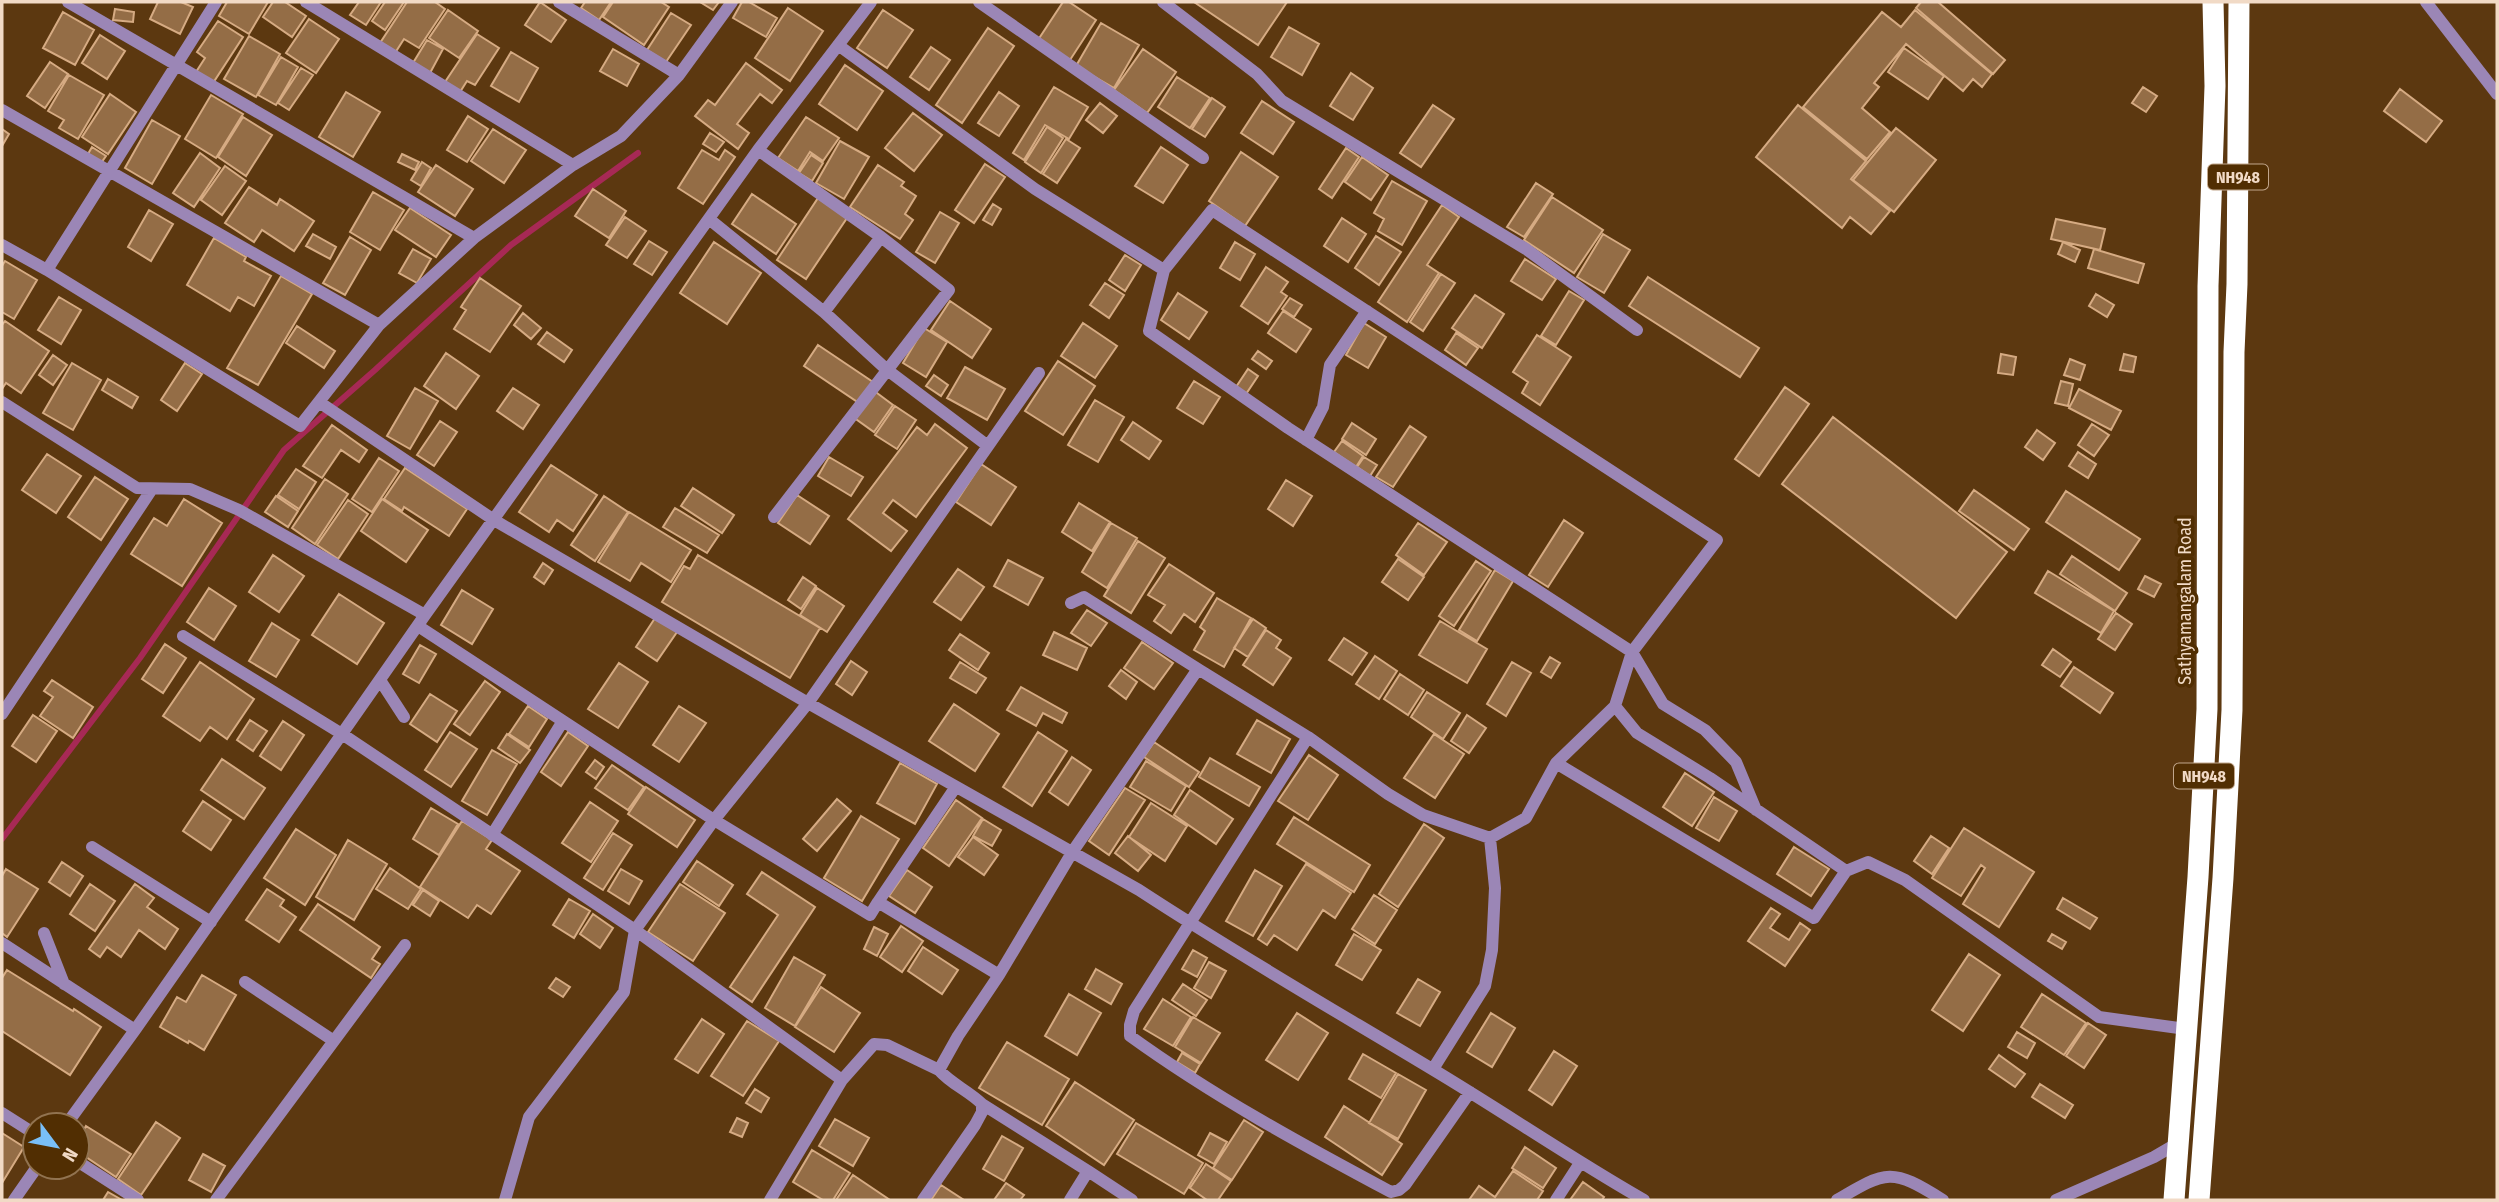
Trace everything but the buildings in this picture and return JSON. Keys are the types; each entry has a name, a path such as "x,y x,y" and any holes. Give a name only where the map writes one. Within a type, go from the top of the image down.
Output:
{"highway":[{"name":"Sathyamangalam Road","path":"2174,1200 2198,877 2207,709 2208,286 2215,86 2213,2"},
{"name":"NH948","path":"2199,1200 2223,878 2232,710 2234,352 2241,8"}],"street":[{"path":"68,2 474,238"},
{"path":"47,270 216,2"},
{"path":"306,2 573,164"},
{"path":"559,2 679,75"},
{"path":"2,245 300,426 321,403 379,324 474,238 573,164 621,136 679,75 732,2"},
{"path":"76,1111 421,621 758,150 871,2"},
{"path":"979,2 1203,158"},
{"path":"1163,2 1257,74 1282,101 1526,249 1637,330"},
{"path":"2426,2 2497,94"},
{"path":"838,45 1035,189 1164,270"},
{"path":"2,110 379,324"},
{"path":"758,150 881,237 949,290 774,517"},
{"path":"1070,603 1084,597 1308,737 1423,816 1490,838 1527,817 1556,763 1615,706 1632,652 1717,540 1212,210 1164,270 1149,331 1306,440 1632,652 1663,704 1705,730 1735,762 1756,810"},
{"path":"709,219 824,312 886,369 988,446"},
{"path":"824,312 881,237"},
{"path":"1306,440 1323,407 1330,365 1367,311"},
{"path":"505,1200 529,1116 624,992 635,930 714,820 808,703 1039,373"},
{"path":"2,402 137,488 190,489 244,513 421,621 563,721 714,820 870,915 956,788"},
{"path":"321,403 494,520 956,788 1139,890 1644,1200"},
{"path":"2,714 152,489"},
{"path":"183,636 342,734 635,930 842,1080"},
{"path":"939,1070 1073,851 1198,669"},
{"path":"380,680 404,717"},
{"path":"1615,706 1637,733 1846,871"},
{"path":"492,835 563,721"},
{"path":"1308,737 1134,1011 1130,1036 1273,1129 1391,1192 1399,1191 1405,1185 1470,1092"},
{"path":"1556,763 1814,918 1846,871 1868,862 1905,880 2099,1017 2186,1029"},
{"path":"1433,1069 1485,986 1492,950 1495,888 1490,838"},
{"path":"92,848 211,922"},
{"path":"878,902 999,975"},
{"path":"44,933 65,984"},
{"path":"2,943 135,1030"},
{"path":"216,1200 405,945"},
{"path":"245,982 334,1041"},
{"path":"770,1200 842,1080 874,1044 887,1045 939,1070 982,1104 1132,1200"},
{"path":"923,1200 975,1125 982,1112 982,1104"},
{"path":"2,1113 21,1125"},
{"path":"2056,1200 2154,1157 2178,1143"},
{"path":"1556,1200 1580,1163"},
{"path":"91,1170 138,1200"},
{"path":"1070,1200 1088,1171"},
{"path":"1837,1200 1873,1179 1892,1175 1920,1186 1943,1200"},
{"path":"14,1200 27,1181"}],"waterway":[{"path":"2,839 140,658 284,450 511,245 638,153"}]}
